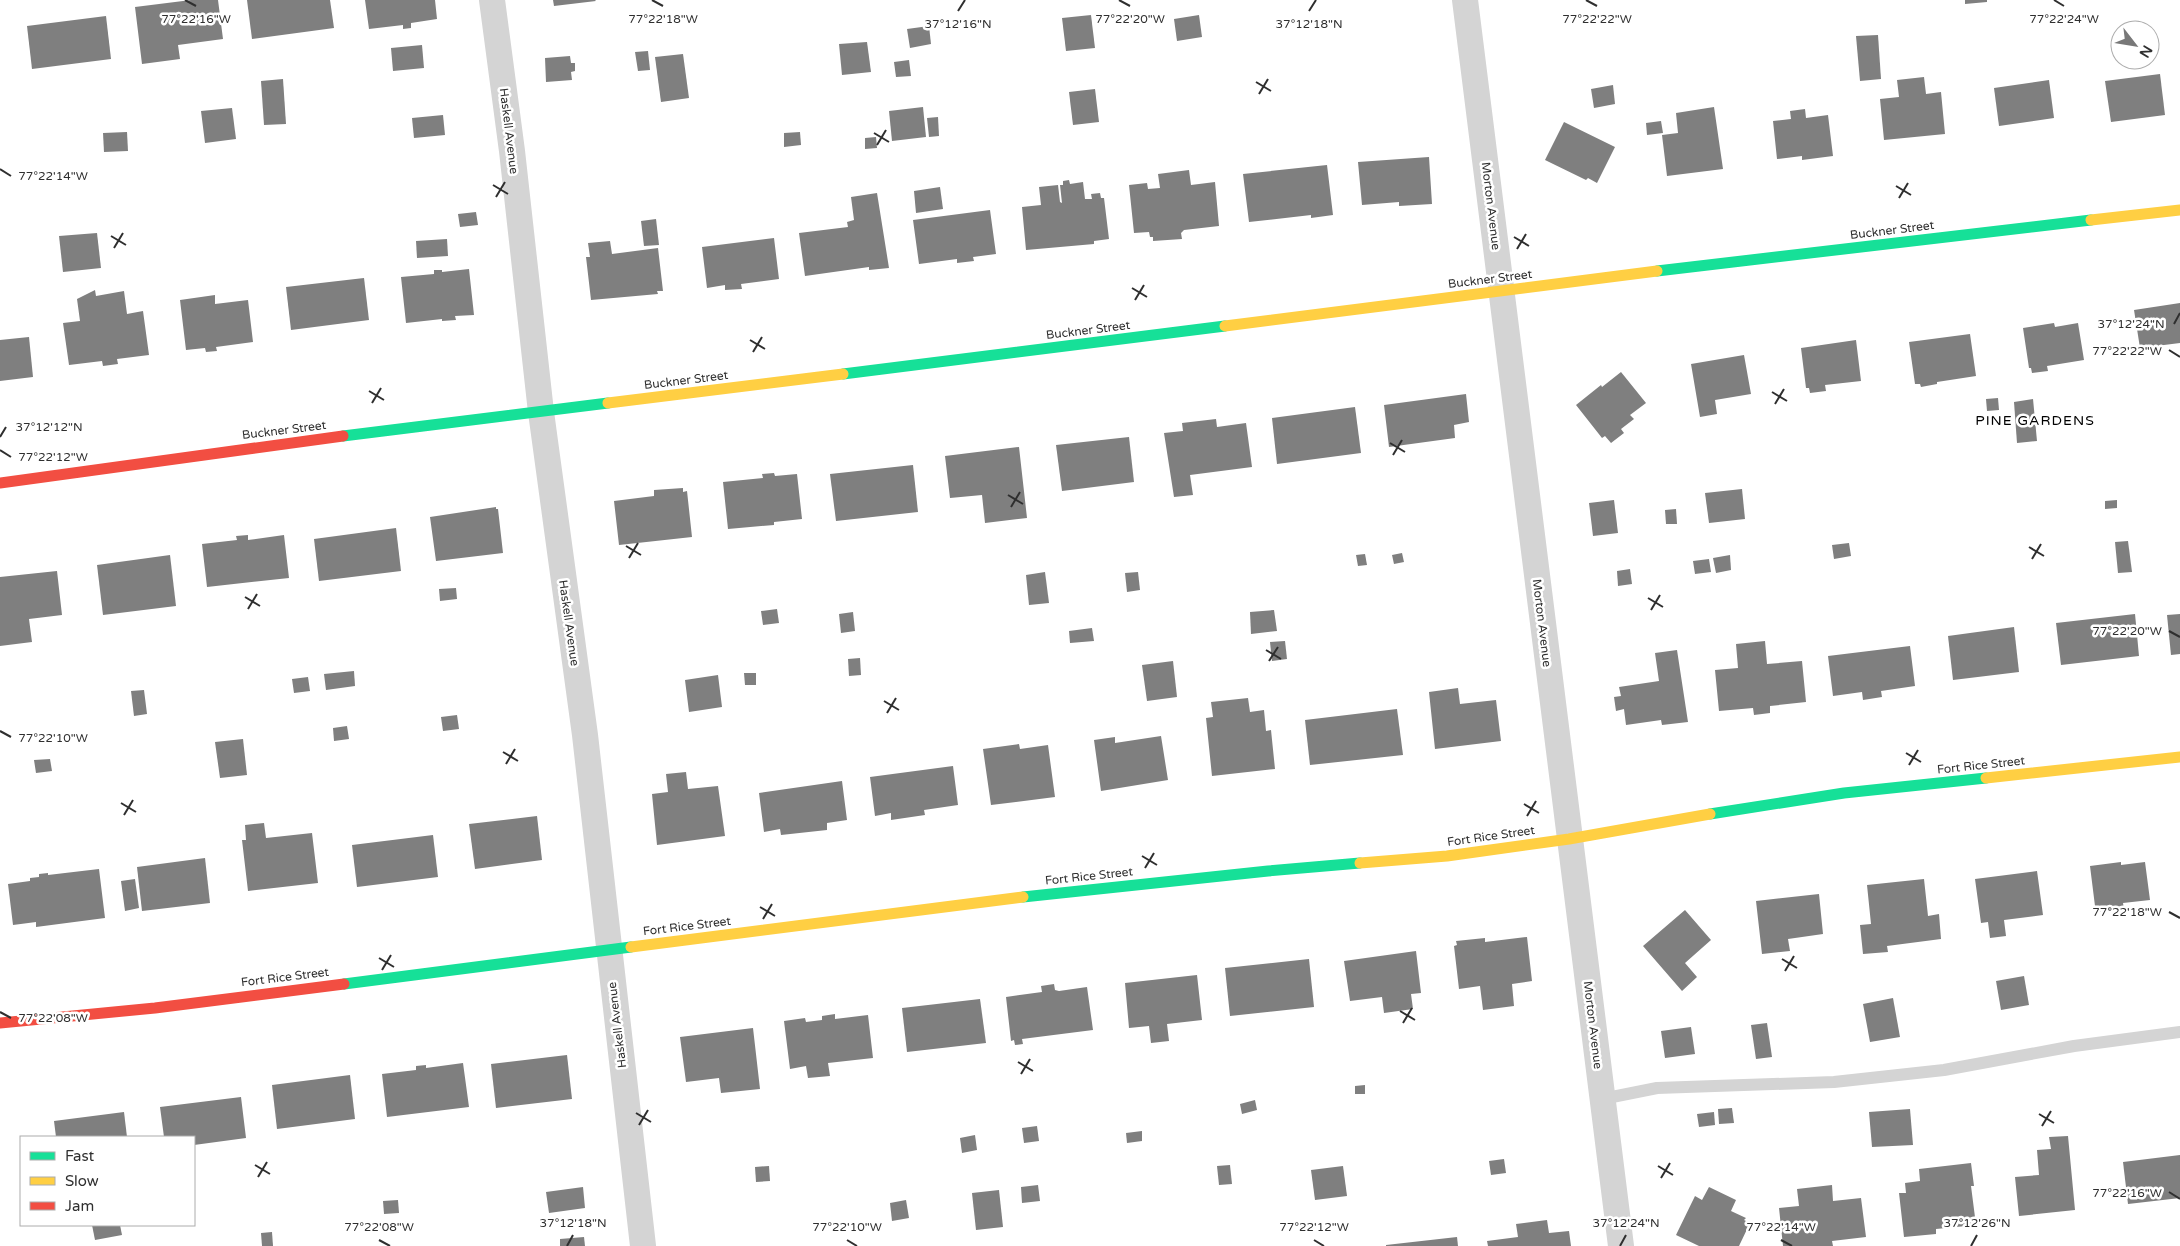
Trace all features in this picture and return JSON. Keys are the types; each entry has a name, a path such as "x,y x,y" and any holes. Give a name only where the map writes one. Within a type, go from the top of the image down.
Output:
{"street":[{"name":"Haskell Avenue","path":"492,0 512,151 541,412 585,735 643,1246"},
{"name":"Morton Avenue","path":"1464,0 1621,1246"},
{"name":"Buckner Street","path":"0,483 201,455 1661,271 2180,210"},
{"name":"Fort Rice Street","path":"0,1023 155,1008 963,904 1268,871 1447,856 1569,839 1656,822 1844,794 2180,757"}],"lane":[{"path":"1602,1099 1657,1088 1834,1082 1944,1070 2074,1046 2180,1032"}],"building":[{"path":"191,0 218,0 223,39 178,45 180,59 142,64 135,7"},
{"path":"247,0 330,0 334,28 252,39"},
{"path":"365,0 435,0 437,19 411,23 411,28 403,29 403,25 369,29"},
{"path":"553,0 595,0 596,1 554,6"},
{"path":"1965,0 1987,0 1987,2 1965,4"},
{"path":"1091,15 1095,48 1066,51 1062,18"},
{"path":"1199,15 1202,37 1177,41 1174,19"},
{"path":"106,16 111,59 32,69 27,26"},
{"path":"929,26 931,44 910,48 907,29"},
{"path":"1878,35 1881,79 1860,81 1856,36"},
{"path":"867,42 871,72 842,75 839,44"},
{"path":"422,45 424,68 393,71 391,48"},
{"path":"648,51 650,70 638,71 635,52"},
{"path":"683,54 689,98 661,102 655,57"},
{"path":"570,56 571,63 575,63 575,71 571,72 572,80 546,82 545,58"},
{"path":"909,60 911,76 896,77 894,62"},
{"path":"2160,74 2165,115 2111,122 2105,81"},
{"path":"1924,77 1926,94 1941,92 1945,134 1884,140 1880,99 1899,97 1897,80"},
{"path":"283,79 286,124 264,125 261,81"},
{"path":"2049,80 2054,118 1999,126 1994,88"},
{"path":"1613,85 1615,104 1594,108 1591,89"},
{"path":"1095,89 1099,122 1073,125 1069,92"},
{"path":"923,107 926,137 892,141 889,111"},
{"path":"1714,107 1723,169 1667,176 1662,135 1678,133 1676,113"},
{"path":"232,108 236,139 205,143 201,111"},
{"path":"1805,109 1806,118 1828,115 1833,156 1802,160 1802,156 1777,159 1773,121 1791,119 1790,111"},
{"path":"443,115 445,135 414,138 412,118"},
{"path":"938,117 939,136 929,137 927,118"},
{"path":"1661,121 1663,133 1647,135 1646,123"},
{"path":"1564,122 1615,147 1597,183 1588,178 1586,180 1545,160"},
{"path":"127,132 128,151 104,152 103,133"},
{"path":"800,132 801,145 784,147 784,133"},
{"path":"876,137 877,148 865,149 865,138"},
{"path":"1429,157 1432,204 1399,206 1399,202 1362,205 1358,162"},
{"path":"1327,165 1333,215 1311,218 1311,215 1249,222 1243,174"},
{"path":"1189,170 1191,185 1215,182 1219,226 1184,230 1181,233 1182,239 1153,241 1153,237 1150,237 1149,232 1134,233 1129,185 1147,183 1148,189 1160,188 1158,174"},
{"path":"1069,180 1070,184 1083,182 1085,199 1092,199 1091,194 1100,193 1101,198 1104,198 1109,239 1094,241 1094,244 1026,250 1022,207 1041,205 1039,187 1058,185 1060,202 1062,203 1060,185 1063,185 1063,181"},
{"path":"940,187 943,209 916,213 914,191"},
{"path":"877,193 889,268 869,270 869,267 805,276 799,233 848,227 847,222 854,220 851,197"},
{"path":"990,210 996,254 973,257 974,261 957,263 957,259 919,264 913,220"},
{"path":"476,212 478,225 460,227 458,214"},
{"path":"656,219 659,245 644,246 641,221"},
{"path":"97,233 101,268 63,272 59,236"},
{"path":"774,238 779,279 741,284 742,289 725,290 725,285 707,288 702,247"},
{"path":"447,239 448,256 417,258 416,241"},
{"path":"610,241 612,254 658,248 663,291 657,291 658,294 591,300 586,257 590,257 588,243"},
{"path":"469,269 474,315 455,316 456,320 442,321 442,319 406,323 401,277 434,274 434,270 442,270 442,272"},
{"path":"364,278 369,320 291,330 286,287"},
{"path":"95,290 96,296 124,291 127,314 143,311 149,355 117,359 118,364 103,366 102,361 69,365 63,323 80,321 77,299"},
{"path":"215,295 215,304 248,300 253,342 216,347 217,351 206,352 205,348 186,350 180,300"},
{"path":"2180,303 2180,343 2140,348 2134,310"},
{"path":"2054,323 2055,327 2078,323 2084,360 2047,366 2048,371 2032,373 2031,368 2029,368 2023,328"},
{"path":"1970,334 1976,376 1937,382 1937,384 1921,387 1920,384 1915,384 1909,342"},
{"path":"29,337 33,377 0,381 0,340"},
{"path":"1856,340 1861,381 1825,385 1826,391 1810,393 1809,388 1806,388 1801,348"},
{"path":"1744,355 1751,394 1715,400 1717,414 1700,417 1691,364"},
{"path":"1621,372 1646,403 1630,415 1634,419 1621,429 1624,433 1611,443 1605,436 1602,438 1576,405"},
{"path":"1466,394 1469,422 1454,425 1455,438 1389,447 1384,405"},
{"path":"1998,398 1999,410 1987,411 1986,399"},
{"path":"2033,399 2037,441 2017,443 2014,402"},
{"path":"1355,407 1361,453 1277,464 1272,418"},
{"path":"1216,419 1217,427 1246,423 1252,467 1190,475 1193,495 1174,497 1164,433 1183,431 1182,423"},
{"path":"1129,437 1134,482 1062,491 1056,445"},
{"path":"1019,447 1027,518 985,523 982,495 950,498 945,456"},
{"path":"913,465 918,512 836,521 830,474"},
{"path":"774,473 775,476 797,474 802,519 774,522 774,525 728,529 723,482 763,478 762,474"},
{"path":"683,488 683,492 687,491 692,537 619,545 614,501 654,496 654,490"},
{"path":"1742,489 1745,519 1709,523 1705,493"},
{"path":"1614,500 1618,533 1593,536 1589,503"},
{"path":"2117,500 2117,508 2105,509 2105,501"},
{"path":"496,507 498,509 503,553 436,561 430,517"},
{"path":"1676,509 1677,524 1666,524 1665,510"},
{"path":"396,528 401,571 319,581 314,539"},
{"path":"248,535 248,540 284,535 289,578 207,587 202,544 237,540 236,536"},
{"path":"2128,541 2132,572 2118,573 2115,542"},
{"path":"1849,543 1851,556 1834,559 1832,545"},
{"path":"1402,553 1404,562 1394,564 1392,555"},
{"path":"1365,554 1367,565 1358,566 1356,555"},
{"path":"170,555 176,606 103,615 97,565"},
{"path":"1730,555 1731,570 1716,573 1713,558"},
{"path":"1709,559 1711,572 1695,574 1693,561"},
{"path":"1630,569 1632,584 1618,586 1617,571"},
{"path":"57,571 62,615 29,619 32,642 0,646 0,577"},
{"path":"1045,572 1049,603 1029,605 1026,575"},
{"path":"1138,572 1140,590 1127,592 1125,573"},
{"path":"456,588 457,599 440,601 439,589"},
{"path":"777,609 779,623 763,625 761,611"},
{"path":"1274,610 1277,631 1251,634 1250,612"},
{"path":"853,612 855,631 841,633 839,614"},
{"path":"2135,614 2139,656 2061,665 2056,623"},
{"path":"2180,614 2180,654 2171,655 2167,615"},
{"path":"2014,627 2019,672 1953,680 1948,636"},
{"path":"1092,628 1094,641 1070,643 1069,631"},
{"path":"1285,641 1287,659 1272,661 1270,642"},
{"path":"1765,641 1767,664 1802,661 1806,702 1770,706 1770,713 1754,715 1753,708 1719,711 1715,670 1738,668 1736,644"},
{"path":"1910,646 1915,686 1881,691 1882,697 1863,700 1862,692 1833,696 1828,656"},
{"path":"1677,650 1688,722 1662,725 1661,720 1626,725 1624,709 1616,711 1614,697 1621,696 1619,687 1659,681 1655,653"},
{"path":"860,658 861,675 849,676 848,659"},
{"path":"1173,661 1177,697 1147,701 1142,665"},
{"path":"354,671 355,686 326,690 324,674"},
{"path":"744,673 756,673 756,685 745,685"},
{"path":"718,675 722,707 689,712 685,680"},
{"path":"308,677 310,691 294,693 292,679"},
{"path":"1458,688 1460,704 1496,700 1501,741 1435,749 1429,692"},
{"path":"144,690 147,714 134,716 131,691"},
{"path":"1248,698 1250,712 1264,710 1266,731 1271,730 1275,769 1212,776 1206,718 1213,717 1211,702"},
{"path":"1397,709 1403,755 1310,765 1305,720"},
{"path":"457,715 459,729 443,731 441,717"},
{"path":"347,726 349,739 334,741 333,728"},
{"path":"1161,736 1168,780 1101,791 1094,740 1115,737 1115,743"},
{"path":"243,739 247,775 220,778 215,742"},
{"path":"1019,744 1020,749 1048,745 1055,797 991,805 983,749"},
{"path":"50,759 52,771 36,773 34,760"},
{"path":"953,766 958,805 924,810 925,815 891,820 891,813 875,816 870,777"},
{"path":"686,772 688,789 718,786 725,836 657,845 652,794 668,792 666,774"},
{"path":"842,781 847,820 827,823 827,830 781,835 780,829 764,832 759,793"},
{"path":"537,816 542,860 475,869 469,824"},
{"path":"264,823 266,838 312,833 318,883 248,891 242,840 246,840 245,825"},
{"path":"433,835 438,877 357,887 352,845"},
{"path":"205,858 210,903 142,911 137,867"},
{"path":"2121,862 2121,865 2145,862 2150,900 2123,903 2124,909 2098,912 2098,906 2095,906 2090,866"},
{"path":"99,869 105,918 36,927 36,922 13,925 8,884 30,881 30,878 39,877 39,874 48,873 48,875"},
{"path":"2037,871 2043,915 2004,920 2006,936 1990,938 1988,922 1981,923 1975,879"},
{"path":"135,879 139,908 125,911 121,881"},
{"path":"1924,879 1928,916 1939,914 1941,939 1887,946 1888,952 1863,954 1860,925 1871,924 1867,885"},
{"path":"1819,894 1823,934 1788,939 1790,951 1762,954 1756,901"},
{"path":"1685,910 1711,940 1685,963 1697,977 1682,991 1643,946"},
{"path":"1527,937 1532,981 1512,984 1514,1006 1483,1010 1480,986 1459,989 1454,946 1457,945 1456,941 1485,938 1485,942"},
{"path":"1416,951 1421,993 1411,994 1413,1009 1384,1013 1382,997 1350,1001 1344,961"},
{"path":"1309,959 1314,1007 1230,1016 1225,968"},
{"path":"1197,975 1202,1020 1167,1024 1169,1041 1151,1043 1149,1026 1129,1028 1125,983"},
{"path":"2024,976 2029,1005 2001,1010 1996,981"},
{"path":"1054,984 1055,990 1059,991 1087,987 1093,1030 1022,1039 1023,1044 1015,1045 1014,1040 1011,1041 1006,997 1042,992 1041,986"},
{"path":"1893,998 1900,1037 1870,1042 1863,1004"},
{"path":"980,999 986,1043 907,1052 902,1008"},
{"path":"835,1014 835,1019 868,1015 873,1058 828,1063 830,1076 808,1078 806,1066 790,1069 784,1021 805,1018 806,1022 822,1020 822,1016"},
{"path":"1767,1023 1772,1057 1756,1059 1751,1025"},
{"path":"1691,1027 1695,1054 1665,1058 1661,1031"},
{"path":"753,1028 760,1089 721,1093 719,1078 686,1082 680,1037"},
{"path":"567,1055 572,1099 496,1108 491,1064"},
{"path":"463,1063 469,1107 387,1117 382,1074 416,1070 416,1066 426,1065 426,1068"},
{"path":"350,1075 355,1119 277,1129 272,1085"},
{"path":"1365,1085 1365,1094 1355,1094 1355,1086"},
{"path":"241,1097 246,1138 195,1145 195,1136 164,1136 160,1107"},
{"path":"1255,1100 1257,1110 1242,1114 1240,1104"},
{"path":"1732,1108 1734,1123 1719,1124 1718,1109"},
{"path":"1910,1109 1913,1145 1872,1147 1869,1112"},
{"path":"124,1112 127,1136 56,1136 54,1121"},
{"path":"1714,1112 1715,1125 1699,1127 1697,1114"},
{"path":"1037,1126 1039,1141 1024,1143 1022,1128"},
{"path":"1142,1131 1142,1141 1127,1143 1126,1133"},
{"path":"975,1135 977,1150 962,1153 960,1138"},
{"path":"2068,1136 2075,1210 2019,1216 2015,1177 2039,1175 2037,1150 2051,1149 2049,1137"},
{"path":"2180,1155 2180,1198 2128,1204 2123,1162"},
{"path":"1504,1159 1506,1173 1491,1175 1489,1161"},
{"path":"1971,1163 1974,1186 1971,1186 1976,1225 1936,1229 1936,1234 1904,1237 1899,1193 1906,1193 1905,1183 1920,1181 1919,1169"},
{"path":"1230,1165 1232,1184 1219,1185 1217,1166"},
{"path":"769,1166 770,1181 756,1182 755,1167"},
{"path":"1343,1166 1347,1196 1315,1200 1311,1170"},
{"path":"1038,1185 1040,1201 1022,1203 1021,1187"},
{"path":"1832,1185 1833,1201 1861,1198 1866,1237 1832,1241 1833,1246 1783,1246 1779,1208 1799,1206 1797,1189"},
{"path":"583,1187 585,1208 549,1213 546,1192"},
{"path":"1709,1187 1736,1200 1731,1211 1746,1218 1744,1220 1750,1223 1739,1246 1699,1246 1676,1235 1695,1196 1702,1200"},
{"path":"999,1190 1003,1227 976,1230 972,1193"},
{"path":"398,1200 399,1213 384,1214 383,1201"},
{"path":"906,1200 909,1218 892,1221 890,1203"},
{"path":"1547,1220 1549,1233 1569,1231 1571,1246 1488,1246 1487,1241 1518,1237 1516,1224"},
{"path":"92,1226 120,1226 122,1235 95,1240"},
{"path":"272,1232 273,1246 262,1246 261,1233"},
{"path":"584,1237 585,1246 560,1246 560,1239"},
{"path":"1457,1237 1458,1246 1386,1246 1386,1245"}],"traffic: fast":[{"path":"1657,271 2091,220"},
{"path":"843,374 1225,326"},
{"path":"343,436 608,403"},
{"path":"1710,814 1844,793 1986,778"},
{"path":"1023,897 1360,863"},
{"path":"344,984 631,947"}],"traffic: slow":[{"path":"2091,220 2180,210"},
{"path":"1225,326 1657,271"},
{"path":"608,403 843,374"},
{"path":"1986,778 2180,757"},
{"path":"1360,863 1447,856 1569,839 1710,814"},
{"path":"631,947 1023,897"}],"traffic: jam":[{"path":"0,483 343,436"},
{"path":"0,1023 155,1008 344,984"}],"district":[{"name":"PINE GARDENS","path":"2035,420"}]}
